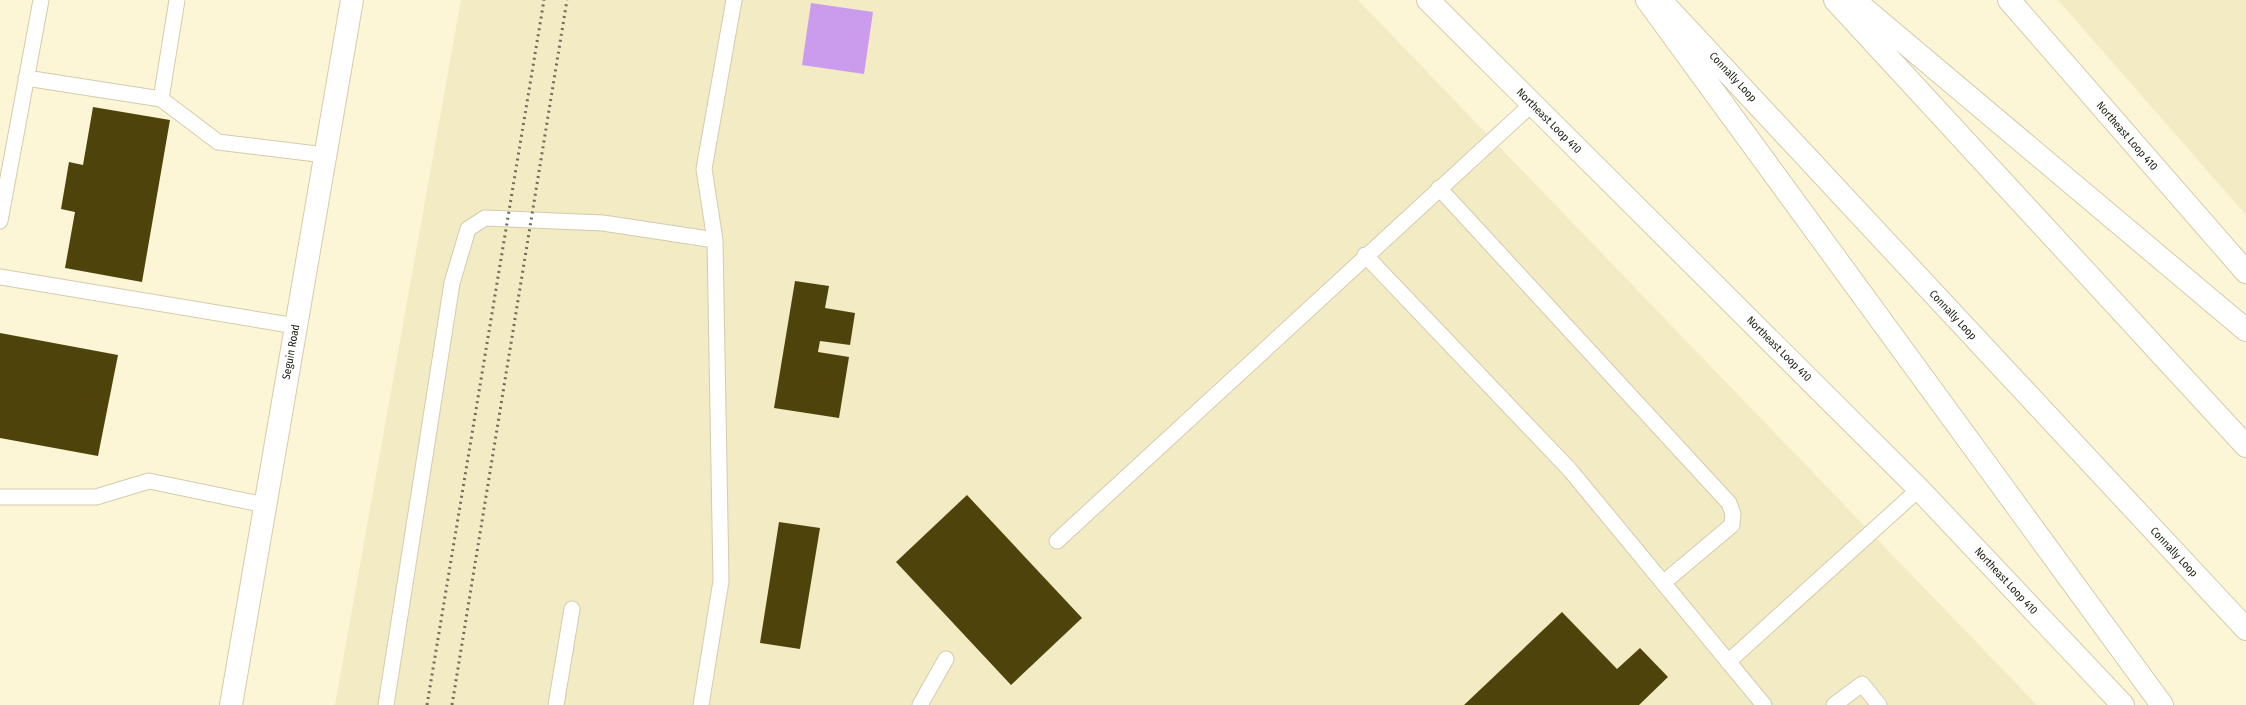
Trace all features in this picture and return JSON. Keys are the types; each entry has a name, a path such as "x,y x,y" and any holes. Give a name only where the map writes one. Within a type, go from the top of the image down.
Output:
{"main road":[{"name":"Seguin Road","path":"231,705 352,0"},
{"name":"Northeast Loop 410","path":"1428,0 1920,489 2123,705"},
{"path":"1647,0 2162,705"},
{"name":"Connally Loop","path":"1661,0 2246,629"},
{"path":"1835,0 2246,446"},
{"path":"1854,0 2246,330"},
{"name":"Northeast Loop 410","path":"2009,0 2246,272"}],"lane":[{"path":"0,221 41,0"},
{"path":"161,99 177,0"},
{"path":"701,705 721,581 715,240 704,169 734,0"},
{"path":"26,78 161,99 218,142 325,155"},
{"path":"1057,541 1365,255 1532,104"},
{"path":"1439,188 1729,503 1733,514 1732,525 1663,583"},
{"path":"386,705 452,283 468,229 485,218 603,223 715,240"},
{"path":"1365,255 1570,470 1764,705"},
{"path":"0,277 296,326"},
{"path":"0,497 96,497 149,481 265,505"},
{"path":"1728,662 1920,489"},
{"path":"556,705 572,609"},
{"path":"920,705 946,658"},
{"path":"1834,705 1862,684 1879,705"}],"shaded area":[{"path":"461,0 1358,0 2037,705 335,705"},
{"path":"2058,0 2246,0 2246,215"},
{"path":"811,3 873,12 864,74 802,65"}],"building":[{"path":"93,107 170,120 142,282 65,268 75,212 61,209 69,162 83,165"},
{"path":"795,281 829,286 825,308 855,313 850,345 820,341 818,352 849,357 839,418 774,408"},
{"path":"0,333 118,355 98,456 0,438"},
{"path":"967,495 1082,618 1011,685 896,562"},
{"path":"779,522 820,528 800,649 760,643"},
{"path":"1562,612 1617,669 1640,648 1668,677 1639,705 1464,705"}],"railway":[{"path":"427,705 544,0"},
{"path":"452,705 567,0"}]}
